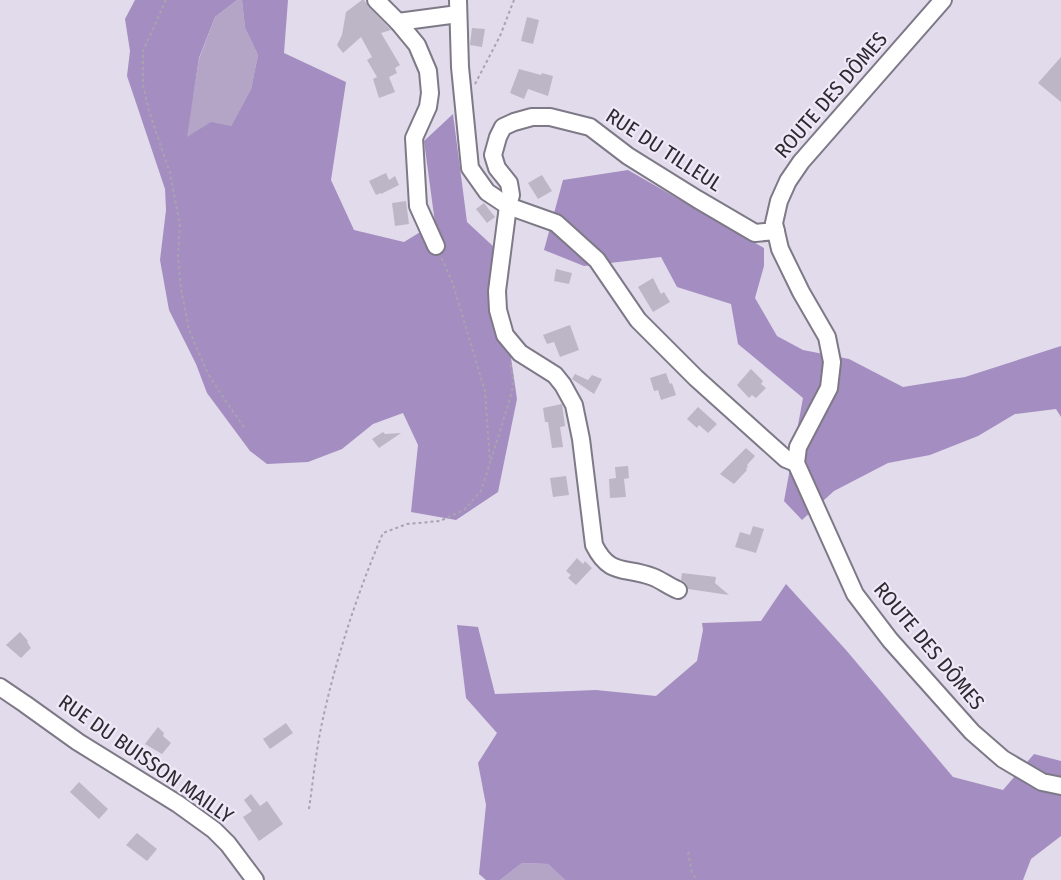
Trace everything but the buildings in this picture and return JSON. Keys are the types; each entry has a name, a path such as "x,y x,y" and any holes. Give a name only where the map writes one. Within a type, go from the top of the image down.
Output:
{"street":[{"name":"ROUTE DES DÔMES","path":"943,0 801,162 778,201 774,223 780,249 827,337 832,362 829,388 798,447 796,463 855,594 891,640 972,732 1003,759 1042,782 1061,786"},
{"path":"383,3 417,45 428,71 430,93 428,107 414,138 418,206 436,246"},
{"path":"398,22 458,7 460,67 470,168 487,192 508,206 556,223 597,260 638,320 696,378 753,430 786,459 796,463"},
{"name":"RUE DU TILLEUL","path":"510,341 505,335 498,310 497,291 511,195 508,183 497,168 493,155 503,128 514,122 532,117 550,117 590,127 628,156 755,233 776,231"},
{"path":"510,341 520,353 555,375 564,385 574,405 594,545 600,557 613,567 653,577 678,590"},
{"name":"RUE DU BUISSON MAILLY","path":"0,687 78,742 178,804 214,830 228,844 255,880"}],"path":[{"path":"166,0 143,51 143,85 149,111 170,172 180,225 178,255 181,289 189,330 208,374 244,427"},
{"path":"464,101 481,75 514,0"},
{"path":"436,246 452,281 485,391 490,463"},
{"path":"309,809 322,723 341,649 383,533 406,524 440,521 464,510 481,491 512,392 510,341"},
{"path":"688,852 692,873 697,880"}],"shaded area":[{"path":"135,0 237,0 215,17 199,58 187,137 211,122 231,126 251,89 258,55 245,28 242,0 288,0 284,53 346,82 331,180 354,230 404,242 435,223 424,141 453,114 467,222 495,248 517,399 498,492 456,520 411,512 418,445 403,413 373,424 342,449 308,462 267,464 250,451 207,393 196,364 169,310 160,260 166,210 165,189 127,76 130,51 125,19"},
{"path":"237,0 242,0 245,28 258,55 251,89 231,126 186,138 199,59 215,17"},
{"path":"628,170 764,248 764,266 755,298 777,336 803,350 849,359 903,387 965,377 1061,346 1061,417 1056,409 1015,414 978,436 930,455 888,463 834,491 802,520 784,501 803,398 738,344 731,304 677,287 661,257 584,266 544,250 563,180"},
{"path":"786,584 846,650 953,777 1003,790 1034,754 1061,761 1061,836 1031,859 1023,880 565,880 548,864 522,863 500,880 486,880 479,874 486,805 478,763 497,733 466,698 457,625 478,627 495,694 596,690 656,696 697,661 703,630 702,623 761,621"},
{"path":"522,863 548,864 565,880 500,880"}]}
